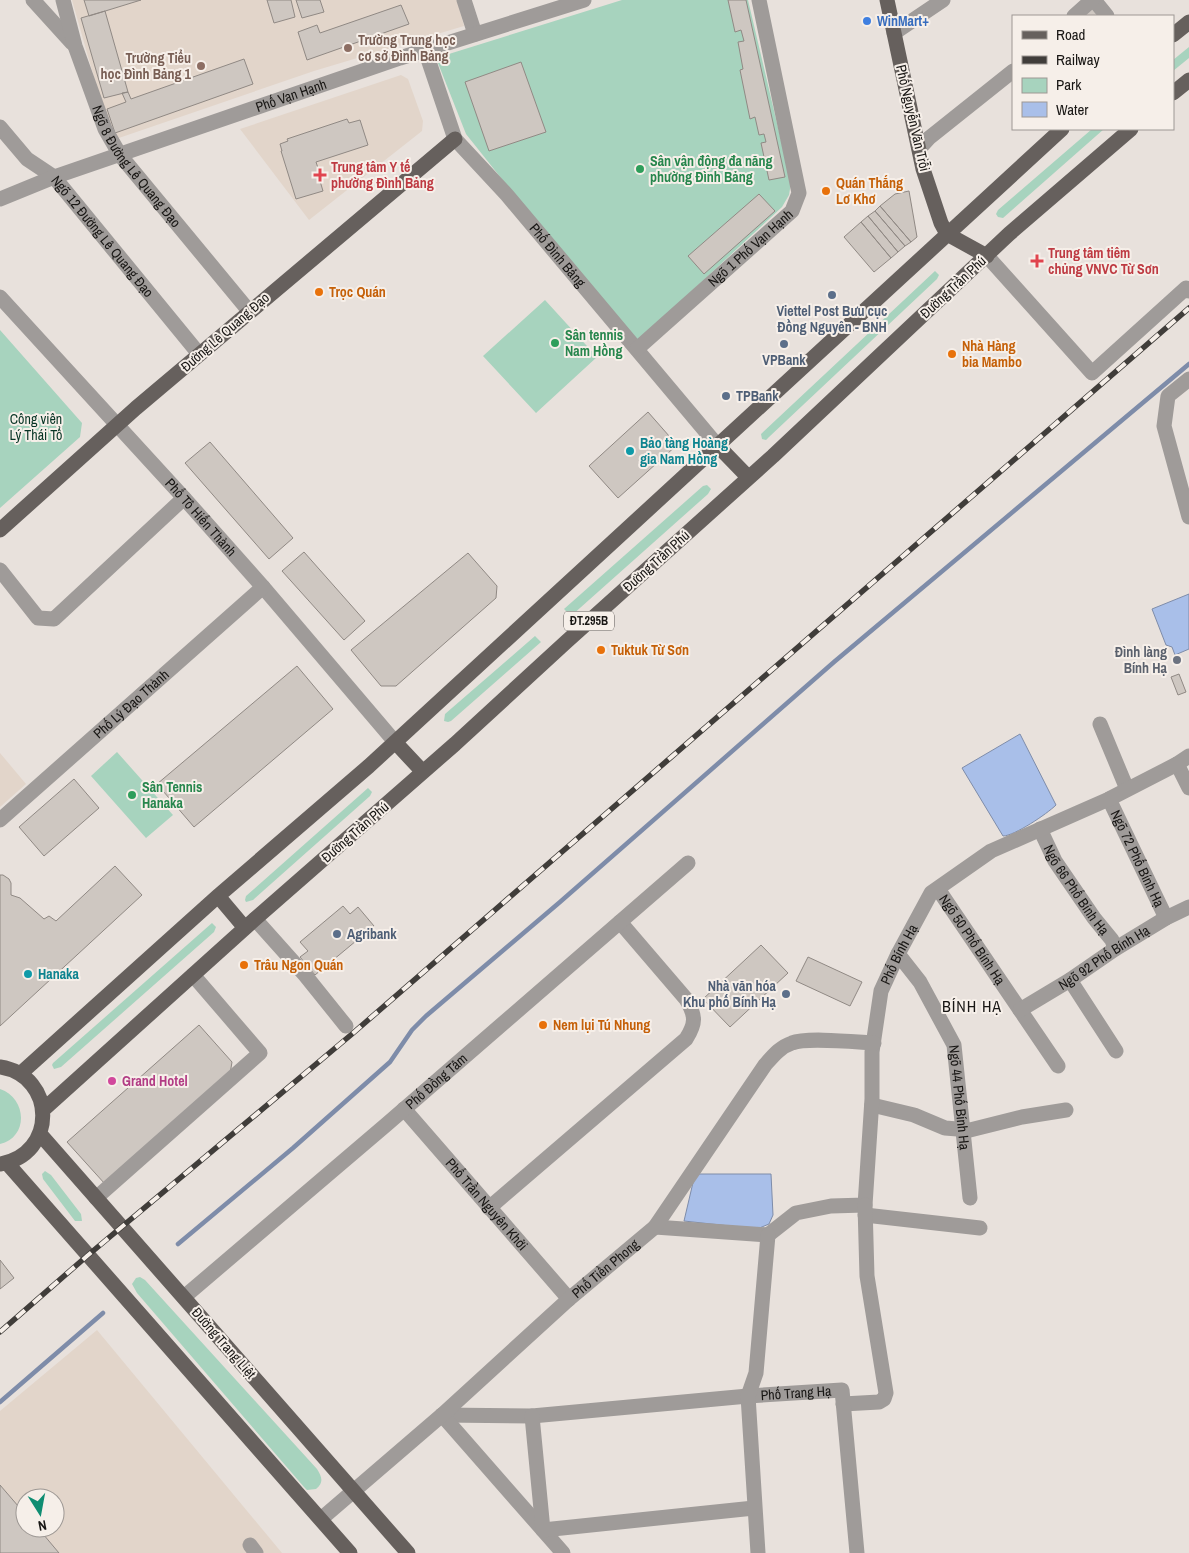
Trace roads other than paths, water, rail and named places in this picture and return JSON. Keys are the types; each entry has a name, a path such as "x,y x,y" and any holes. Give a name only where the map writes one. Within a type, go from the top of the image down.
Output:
{"main road":[{"name":"Phố Nguyễn Văn Trỗi","path":"887,0 923,169 941,223 947,234"},
{"path":"1174,34 1189,22"},
{"path":"1174,92 1189,80"},
{"name":"ĐT.295B","path":"20,1074 218,896 395,742 1061,130"},
{"name":"Đường Trần Phú","path":"43,1110 773,456 1009,234 1130,130"},
{"name":"Đường Lê Quang Đạo","path":"0,530 116,425 455,139"},
{"path":"947,234 987,256"},
{"path":"716,445 748,477"},
{"path":"395,742 422,772"},
{"path":"218,896 250,924"},
{"path":"0,1067 20,1074 35,1088 43,1110 40,1134 27,1152 4,1164 350,1553"},
{"name":"Đường Trang Liệt","path":"40,1134 408,1553"}],"street":[{"path":"33,0 75,46"},
{"name":"Ngõ 8 Đường Lê Quang Đạo","path":"63,0 75,46 105,129 120,155 249,311"},
{"path":"464,0 475,34"},
{"name":"Ngõ 1 Phố Vạn Hạnh","path":"637,349 792,210 799,193 759,0"},
{"path":"894,33 943,0"},
{"path":"1075,15 1093,0 1106,15"},
{"name":"Phố Vạn Hạnh","path":"0,200 54,177 400,58 575,1"},
{"name":"Phố Đình Bảng","path":"425,50 455,139 507,196 716,445"},
{"path":"919,149 929,138 1012,72"},
{"name":"Ngõ 12 Đường Lê Quang Đạo","path":"0,127 27,159 54,177 200,354"},
{"path":"987,256 1092,373 1188,288"},
{"name":"Phố Tô Hiến Thành","path":"0,298 184,498 263,587 395,742"},
{"path":"1189,379 1168,396 1164,426 1189,517"},
{"path":"0,570 38,618 54,619 184,498"},
{"name":"Phố Lý Đạo Thành","path":"0,820 263,587"},
{"path":"1100,724 1127,789"},
{"path":"1183,760 1189,788"},
{"name":"Phố Bính Hạ","path":"843,1404 879,1402 886,1396 867,1276 865,1210 874,1043 881,991 898,954 931,893 991,851 1109,799 1183,760"},
{"name":"Ngõ 72 Phố Bính Hạ","path":"1109,799 1166,918"},
{"name":"Ngõ 66 Phố Bính Hạ","path":"1040,829 1055,861 1094,918 1112,940 1115,949"},
{"name":"Phố Đồng Tâm","path":"184,1297 404,1110 688,863"},
{"name":"Ngõ 50 Phố Bính Hạ","path":"938,888 1058,1066"},
{"name":"Ngõ 92 Phố Bính Hạ","path":"1020,1010 1070,980 1115,949 1166,918 1189,907"},
{"path":"489,1208 686,1039 692,1030 694,1017 692,1008 620,922"},
{"path":"250,924 305,975 346,1026"},
{"name":"Ngõ 44 Phố Bính Hạ","path":"898,954 920,982 954,1045 970,1198"},
{"path":"96,1198 260,1053 192,975"},
{"path":"1070,980 1116,1050"},
{"name":"Phố Tiền Phong","path":"321,1519 353,1489 442,1415 569,1299 655,1226 765,1065 781,1048 793,1042 874,1043"},
{"path":"872,1105 914,1115 945,1128 970,1130 1022,1117 1066,1110"},
{"name":"Phố Trần Nguyên Khởi","path":"404,1110 569,1299"},
{"path":"655,1226 768,1235 796,1213 831,1206 980,1228"},
{"name":"Phố Trang Hạ","path":"768,1235 756,1373 748,1396 842,1390 857,1553"},
{"path":"442,1415 532,1416 748,1396 758,1553"},
{"path":"442,1415 563,1553"},
{"path":"532,1416 543,1530"},
{"path":"543,1530 754,1508"}],"water":[{"path":"1189,594 1189,649 1175,655 1172,647 1166,645 1152,609"},
{"path":"1020,734 1056,805 1030,824 1003,836 962,768"},
{"path":"695,1174 771,1174 773,1215 769,1224 757,1229 684,1221"}],"waterway":[{"path":"178,1244 293,1148 390,1062 412,1030 426,1016 560,902 834,662 1189,364"},
{"path":"0,1402 103,1313"}],"railway":[{"path":"0,1332 87,1256 352,1034 1189,308"}],"place":[{"name":"WinMart+","path":"867,21"},
{"name":"Trường Trung học cơ sở Đình Bảng","path":"348,48"},
{"name":"Trường Tiểu học Đình Bảng 1","path":"201,66"},
{"name":"Sân vận động đa năng phường Đình Bảng","path":"640,169"},
{"name":"Trung tâm Y tế phường Đình Bảng","path":"320,175"},
{"name":"Quán Thắng Lơ Khơ","path":"826,191"},
{"name":"Trung tâm tiêm chủng VNVC Từ Sơn","path":"1037,261"},
{"name":"Trọc Quán","path":"319,292"},
{"name":"Viettel Post Bưu cục Đồng Nguyên - BNH","path":"832,295"},
{"name":"Sân tennis Nam Hồng","path":"555,343"},
{"name":"VPBank","path":"784,344"},
{"name":"Nhà Hàng bia Mambo","path":"952,354"},
{"name":"TPBank","path":"726,396"},
{"name":"Bảo tàng Hoàng gia Nam Hồng","path":"630,451"},
{"name":"Tuktuk Từ Sơn","path":"601,650"},
{"name":"Đình làng Bính Hạ","path":"1177,660"},
{"name":"Sân Tennis Hanaka","path":"132,795"},
{"name":"Agribank","path":"337,934"},
{"name":"Trâu Ngon Quán","path":"244,965"},
{"name":"Hanaka","path":"28,974"},
{"name":"Nhà văn hóa Khu phố Bính Hạ","path":"786,994"},
{"name":"Nem lụi Tú Nhung","path":"543,1025"},
{"name":"Grand Hotel","path":"112,1081"}],"district":[{"name":"BÍNH HẠ","path":"972,1006"}],"park label":[{"name":"Công viên Lý Thái Tổ","path":"36,428"}]}
